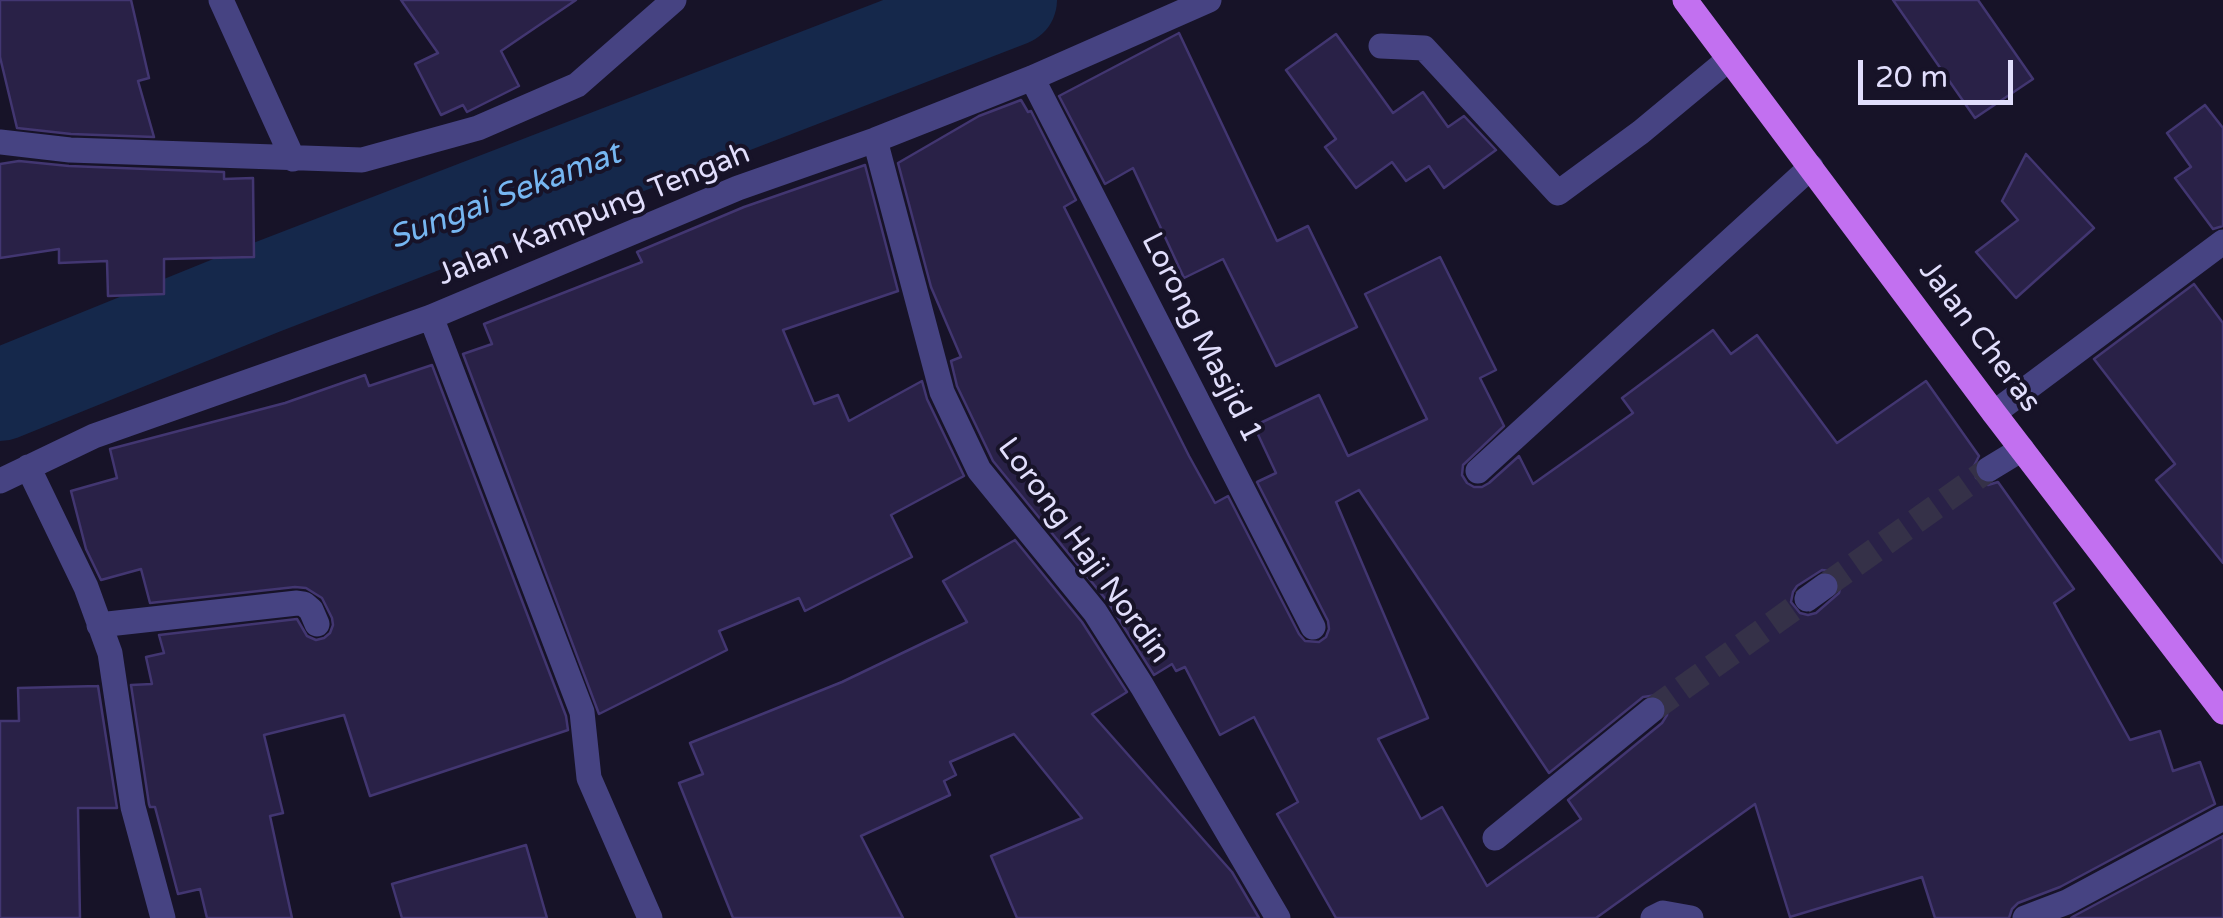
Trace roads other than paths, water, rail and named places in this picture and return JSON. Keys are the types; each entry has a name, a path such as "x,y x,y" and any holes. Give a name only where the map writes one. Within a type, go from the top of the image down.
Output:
{"main road":[{"name":"Jalan Cheras","path":"1685,0 2223,712"}],"street":[{"path":"221,0 293,159"},
{"path":"0,142 70,150 362,160 478,128 577,86 674,0"},
{"name":"Jalan Kampung Tengah","path":"0,480 94,436 431,318 738,188 875,140 1032,78 1209,0"},
{"path":"1381,46 1424,48 1558,193 1641,132 1729,59"},
{"name":"Lorong Masjid 1","path":"1032,78 1313,627"},
{"name":"Lorong Haji Nordin","path":"875,140 942,392 979,470 1095,612 1278,918"},
{"path":"1478,471 1811,167"},
{"path":"1994,413 2223,242"},
{"path":"431,318 582,712 589,778 650,918"},
{"path":"1988,469 2022,449"},
{"path":"28,467 86,587 110,652 133,807 163,918"},
{"path":"100,624 296,603 311,610 318,624"},
{"path":"1495,838 1652,710"},
{"path":"2024,918 2071,910 2223,818"},
{"path":"1653,918 1663,913 1690,918"}],"waterway":[{"name":"Sungai Sekamat","path":"0,395 262,289 1011,0"}],"tunnel":[{"path":"1825,586 1989,469"},
{"path":"1652,710 1807,599"}]}
